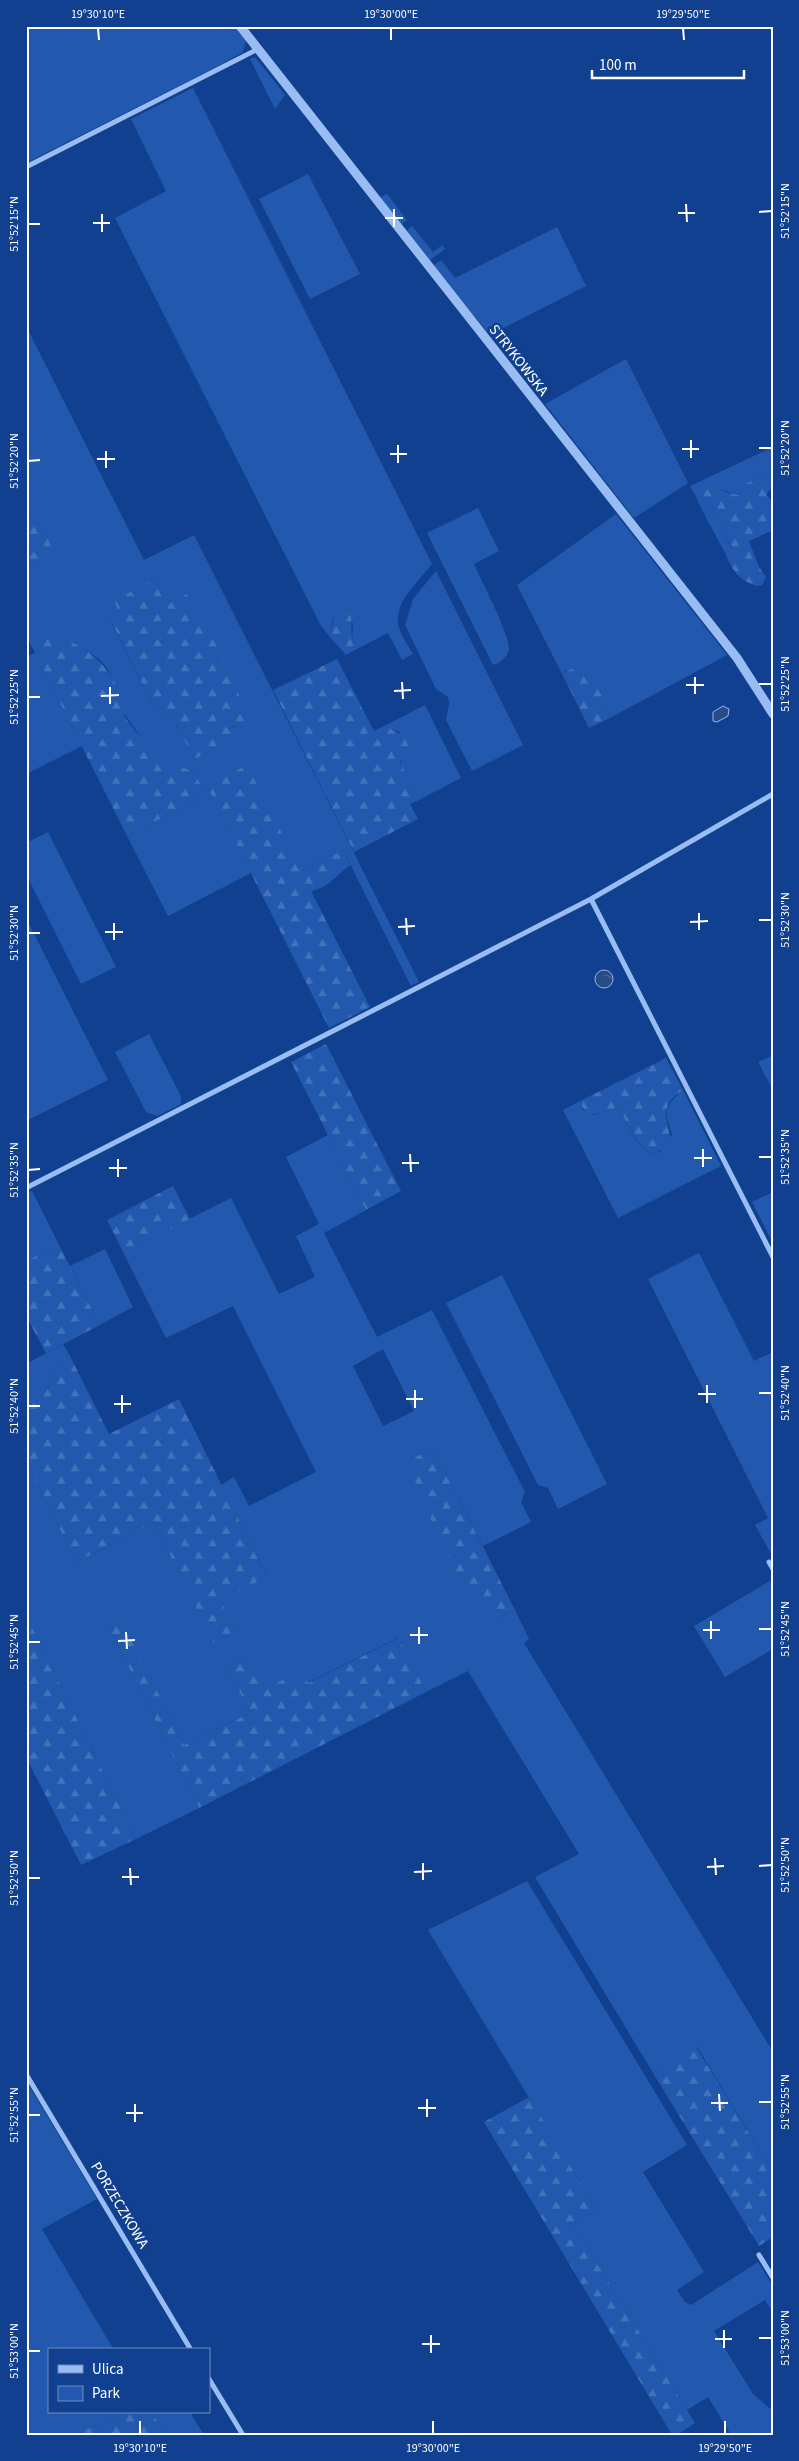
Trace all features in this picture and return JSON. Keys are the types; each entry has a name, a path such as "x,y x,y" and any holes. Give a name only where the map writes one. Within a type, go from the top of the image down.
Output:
{"street":[{"name":"STRYKOWSKA","path":"240,26 736,658 773,714"},
{"path":"26,167 258,49"},
{"path":"26,1188 591,899 773,794"},
{"path":"591,899 773,1257"},
{"path":"769,1562 773,1569"},
{"name":"PORZECZKOWA","path":"26,2074 190,2348"},
{"path":"759,2255 773,2278"},
{"path":"210,2381 243,2435"}],"green space":[{"path":"26,26 235,26 246,40 243,52 218,66 26,163"},
{"path":"255,57 285,95 275,109 250,59"},
{"path":"193,88 432,564 401,605 398,621 400,630 413,654 402,660 388,633 355,650 352,641 353,623 333,618 329,636 320,624 115,218 166,191 131,119"},
{"path":"308,174 360,274 310,299 259,199"},
{"path":"387,194 407,220 401,225 379,198"},
{"path":"412,226 433,252 442,245 445,249 429,261 405,232"},
{"path":"557,227 586,286 490,335 433,266 441,260 455,278"},
{"path":"27,328 144,560 194,535 419,982 411,986 343,850 301,871 207,786 251,873 168,916 127,836 199,799 203,787 190,769 173,766 153,745 143,740 123,712 123,707 109,671 95,656 80,647 63,641 47,639 35,653 26,636 26,562 39,568 48,536 26,511","holes":["154,579 167,605 187,595 211,636 241,702 238,725 229,729 234,739 194,759 171,714 160,719 111,622 121,616"]},
{"path":"626,359 688,483 634,518 545,404"},
{"path":"773,447 773,474 746,483 741,494 719,490 705,491 695,495 690,486"},
{"path":"773,474 773,489 768,491 767,495 773,504 773,530 749,541 759,567 766,577 762,585 757,586 750,584 736,574 725,553 732,549 720,521 706,501 704,503 707,511 704,514 695,495 713,488 739,495 746,483"},
{"path":"706,501 720,521 732,550 725,553 704,514 706,513 704,503"},
{"path":"478,508 499,551 474,564 505,632 509,649 507,655 499,663 493,665 427,533"},
{"path":"26,511 48,536 53,557 39,568 26,562"},
{"path":"616,514 727,655 610,718 600,692 566,671 562,674 517,585"},
{"path":"436,571 523,745 472,771 446,720 449,704 448,697 436,689 405,625 413,599"},
{"path":"154,579 167,605 187,594 228,668 245,715 243,722 229,729 235,739 194,759 171,714 160,719 111,621 121,616 114,601"},
{"path":"345,611 351,616 352,641 355,650 346,655 329,636 335,614"},
{"path":"47,639 71,642 83,648 102,665 117,685 122,698 124,715 130,725 140,737 152,744 172,764 190,769 203,787 199,799 127,836 35,653"},
{"path":"35,653 82,746 28,773 26,769 26,657"},
{"path":"337,659 374,731 386,725 405,736 408,746 400,762 419,800 410,804 418,819 354,852 273,690"},
{"path":"572,669 580,671 593,680 601,694 610,718 589,728 562,674"},
{"path":"425,705 461,778 419,800 401,765 400,732 392,730 386,725"},
{"path":"247,765 301,871 343,850 350,865 328,884 311,891 370,1007 329,1028 207,786"},
{"path":"48,832 116,967 81,984 26,874 26,843"},
{"path":"26,918 108,1080 26,1121"},
{"path":"149,1034 181,1096 181,1104 157,1116 146,1112 115,1052"},
{"path":"326,1044 401,1191 366,1210 291,1062"},
{"path":"773,1055 773,1090 758,1062"},
{"path":"666,1058 683,1090 668,1105 666,1115 670,1135 667,1146 662,1150 652,1153 639,1143 616,1108 590,1114 583,1108 580,1101"},
{"path":"683,1090 721,1166 618,1218 563,1110 580,1101 583,1110 593,1115 616,1108 644,1148 652,1153 660,1152 672,1134 667,1110 672,1101"},
{"path":"328,1135 366,1210 324,1233 377,1337 432,1310 525,1492 521,1502 531,1522 483,1546 433,1448 406,1462 495,1619 515,1610 529,1639 524,1643 773,2052 773,2172 697,2047 653,2073 535,1877 579,1854 468,1671 426,1692 398,1638 307,1683 301,1671 266,1689 249,1656 227,1667 250,1713 184,1745 122,1622 109,1628 199,1808 136,1839 26,1615 26,1461 76,1562 154,1523 214,1642 236,1632 220,1600 267,1576 221,1485 234,1477 249,1506 316,1472 233,1306 166,1338 123,1252 231,1198 279,1294 315,1277 296,1236 319,1224 286,1157","holes":["383,1349 414,1411 383,1426 353,1366"]},
{"path":"173,1186 190,1219 123,1252 107,1220"},
{"path":"32,1191 59,1245 26,1261 26,1194"},
{"path":"773,1192 773,1243 752,1202"},
{"path":"59,1245 100,1325 46,1353 26,1316 26,1261"},
{"path":"105,1249 133,1307 100,1325 70,1266"},
{"path":"699,1253 754,1361 773,1352 773,1557 755,1525 768,1518 648,1279"},
{"path":"502,1275 607,1484 558,1509 548,1488 538,1485 446,1303"},
{"path":"63,1344 69,1354 57,1367 44,1394 26,1408 26,1364"},
{"path":"69,1354 109,1434 179,1399 267,1577 221,1600 236,1632 214,1643 154,1523 76,1562 26,1461 26,1408 44,1394 57,1367"},
{"path":"433,1448 515,1610 495,1619 484,1611 471,1596 458,1574 406,1462"},
{"path":"770,1581 773,1586 773,1649 725,1677 694,1626"},
{"path":"26,1615 136,1839 81,1865 26,1757"},
{"path":"122,1621 184,1745 250,1713 227,1667 249,1656 266,1688 301,1671 308,1683 399,1638 426,1692 199,1808 109,1628"},
{"path":"527,1881 687,2145 643,2172 704,2272 677,2290 685,2302 691,2305 758,2262 773,2286 773,2313 765,2300 714,2331 753,2394 773,2411 773,2435 731,2435 708,2397 687,2410 573,2224 596,2209 428,1930"},
{"path":"696,2047 773,2172 773,2237 759,2246 653,2073"},
{"path":"26,2081 97,2199 42,2229 113,2348 48,2348 48,2414 126,2414 107,2423 82,2430 79,2435 26,2435"},
{"path":"529,2097 596,2209 573,2224 695,2423 677,2435 672,2435 484,2122"},
{"path":"126,2414 153,2414 165,2435 79,2435 82,2430 107,2423"},
{"path":"153,2414 191,2414 204,2435 165,2435"}],"water":[{"path":"723,706 729,709 728,716 717,722 713,721 713,712"},
{"path":"600,970 608,970 613,975 611,986 600,988 595,983 595,975"}]}
